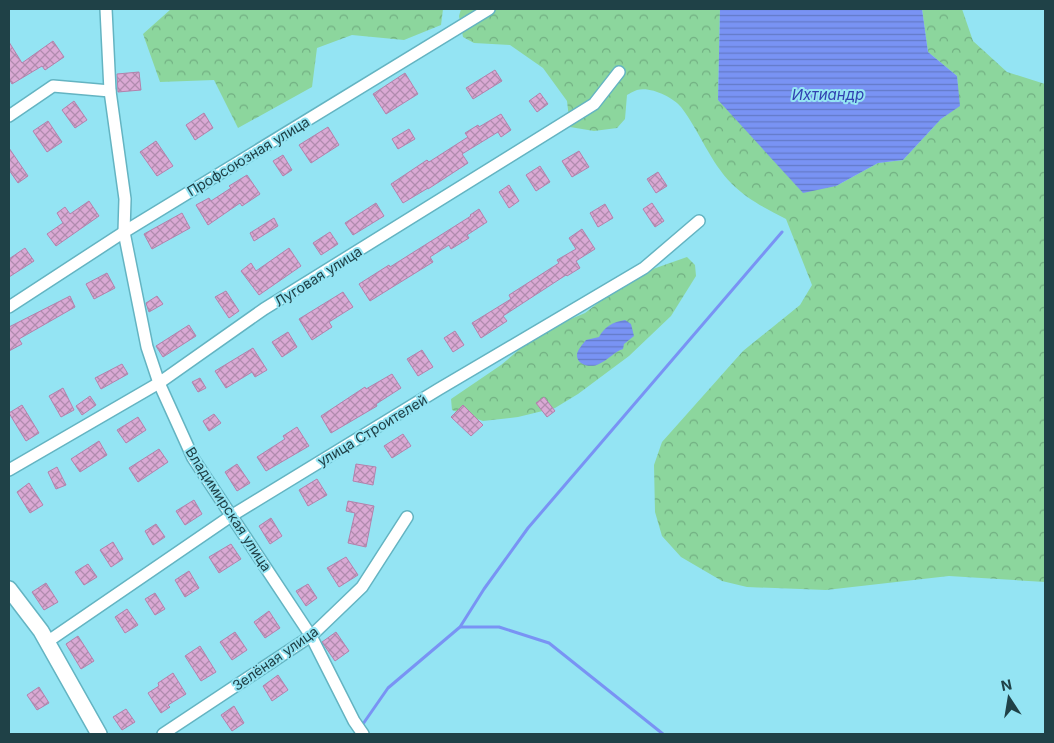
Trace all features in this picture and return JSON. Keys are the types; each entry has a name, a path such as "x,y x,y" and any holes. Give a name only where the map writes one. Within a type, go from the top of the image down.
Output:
{"street":[{"name":"Владимирская улица","path":"106,9 110,91 125,199 124,232 148,347 159,384 193,458 311,636 354,721 363,734"},
{"name":"Профсоюзная улица","path":"9,307 124,232 489,9"},
{"name":"Луговая улица","path":"9,470 159,384 264,309 594,104 619,72"},
{"path":"9,116 53,86 110,91"},
{"name":"улица Строителей","path":"47,642 231,516 439,389 644,268 699,221"},
{"name":"Зелёная улица","path":"163,734 311,636 362,587 407,517"},
{"path":"9,589 47,642 99,734"}],"green space":[{"path":"171,9 443,9 441,25 404,40 352,35 317,48 312,87 238,128 214,80 160,82 143,34"},
{"path":"461,9 720,9 718,100 836,186 878,163 903,160 941,119 959,106 957,76 928,52 922,9 962,9 973,41 1007,72 1045,84 1045,582 949,576 826,590 747,587 722,581 681,557 662,536 655,512 654,465 662,442 743,351 800,305 812,285 786,219 751,199 732,184 711,157 681,107 661,93 642,89 627,95 625,119 617,128 594,131 570,127 567,101 543,68 510,45 474,43 463,37 459,16"},
{"path":"687,257 695,265 696,276 671,316 629,356 578,394 555,408 518,417 483,421 452,410 451,399 501,365 540,332 585,313 633,276"}],"water":[{"name":"Ихтиандр","path":"720,9 922,9 928,52 957,76 960,106 941,119 903,160 878,163 836,186 803,193 718,100"},
{"path":"625,320 631,324 634,336 624,344 623,349 596,365 589,366 579,361 577,354 586,340 599,337 603,330 609,326"}],"building":[{"path":"53,41 64,57 45,70 42,66 12,84 9,79 9,42 22,63"},
{"path":"495,70 502,81 473,99 466,88"},
{"path":"139,72 141,90 118,92 117,74"},
{"path":"405,73 418,94 386,114 373,94"},
{"path":"540,93 548,104 537,112 529,101"},
{"path":"74,101 87,120 75,128 62,110"},
{"path":"204,113 213,128 195,140 186,125"},
{"path":"501,114 511,130 501,137 498,132 462,154 468,163 403,203 391,184 427,160 429,162 468,137 465,133"},
{"path":"48,121 62,142 47,152 33,131"},
{"path":"328,127 339,145 311,163 299,145"},
{"path":"409,129 415,139 398,149 392,139"},
{"path":"156,141 173,166 157,176 140,152"},
{"path":"9,148 28,176 18,183 9,170"},
{"path":"579,151 589,167 572,177 562,161"},
{"path":"283,155 292,170 283,176 273,161"},
{"path":"540,166 550,182 536,191 526,175"},
{"path":"658,172 667,186 656,193 647,179"},
{"path":"247,175 260,194 242,206 240,203 208,225 196,205 209,198 211,201 231,188 229,186"},
{"path":"509,185 519,201 509,208 499,192"},
{"path":"89,201 99,216 56,246 47,234 63,223 57,213 65,207 70,214"},
{"path":"376,203 384,216 353,235 345,223"},
{"path":"652,203 664,221 655,227 643,209"},
{"path":"605,204 613,218 598,227 590,213"},
{"path":"479,209 487,222 467,235 469,238 451,249 449,245 430,257 433,262 370,301 359,284 389,265 390,267"},
{"path":"182,213 190,228 152,249 144,234"},
{"path":"274,218 278,226 254,241 250,233"},
{"path":"582,229 595,249 576,261 580,268 503,316 507,321 481,338 472,323 511,299 509,295 559,263 557,260 576,249 569,238"},
{"path":"330,232 338,244 321,255 313,243"},
{"path":"25,248 34,261 9,277 9,259"},
{"path":"289,248 301,266 259,295 241,271 251,263 256,271"},
{"path":"107,273 115,288 94,299 86,284"},
{"path":"226,291 239,311 229,318 215,297"},
{"path":"343,292 353,307 329,322 332,327 312,340 299,319"},
{"path":"70,296 75,307 19,339 22,344 9,351 9,327"},
{"path":"157,296 163,304 149,312 146,303"},
{"path":"189,325 196,336 163,357 156,346"},
{"path":"455,331 464,345 453,352 444,338"},
{"path":"288,332 297,347 282,357 272,342"},
{"path":"253,348 267,370 255,377 252,372 226,388 215,371"},
{"path":"422,350 433,367 418,376 407,359"},
{"path":"122,364 128,374 101,389 95,378"},
{"path":"392,374 401,388 376,404 377,406 331,433 321,416 365,387 366,389"},
{"path":"200,378 206,388 198,392 192,382"},
{"path":"63,388 74,410 61,417 49,396"},
{"path":"90,396 96,405 82,415 76,406"},
{"path":"544,397 555,411 547,417 536,403"},
{"path":"22,405 39,433 26,441 9,413"},
{"path":"463,405 483,425 471,436 451,417"},
{"path":"214,414 221,423 209,431 203,421"},
{"path":"138,417 146,430 126,443 117,430"},
{"path":"297,427 309,446 266,471 257,457 285,439 283,436"},
{"path":"403,434 411,446 392,458 384,446"},
{"path":"99,441 107,455 80,472 71,459"},
{"path":"159,449 168,462 138,482 129,468"},
{"path":"237,464 250,483 237,491 225,472"},
{"path":"356,464 376,467 373,485 353,481"},
{"path":"57,467 66,485 56,489 48,472"},
{"path":"317,479 327,495 308,506 299,490"},
{"path":"29,483 43,505 30,513 17,492"},
{"path":"194,500 202,514 185,525 176,511"},
{"path":"348,501 374,506 366,547 348,543 355,513 346,511"},
{"path":"271,518 282,536 270,544 259,526"},
{"path":"156,524 165,537 153,545 145,531"},
{"path":"113,542 123,559 111,567 100,550"},
{"path":"231,544 241,559 219,573 209,557"},
{"path":"346,557 358,575 339,587 327,568"},
{"path":"88,564 97,577 84,585 75,572"},
{"path":"189,571 199,588 185,597 175,580"},
{"path":"46,583 58,602 44,610 32,592"},
{"path":"308,584 317,598 306,606 296,591"},
{"path":"155,593 165,609 155,615 145,599"},
{"path":"127,609 138,625 125,633 115,617"},
{"path":"269,611 280,628 265,638 254,622"},
{"path":"235,632 247,650 232,660 220,642"},
{"path":"336,632 349,651 335,661 322,642"},
{"path":"78,636 94,661 81,669 66,644"},
{"path":"200,646 216,672 201,681 185,656"},
{"path":"173,673 186,694 168,705 170,707 161,713 148,693 159,686 158,683"},
{"path":"278,675 288,690 272,701 263,686"},
{"path":"39,687 49,703 37,710 27,695"},
{"path":"234,706 244,723 232,731 221,715"},
{"path":"126,709 135,722 122,730 113,717"}],"waterway":[{"path":"356,734 388,688 460,627 484,589 528,528 782,232"},
{"path":"461,627 499,627 549,643 663,734"}]}
